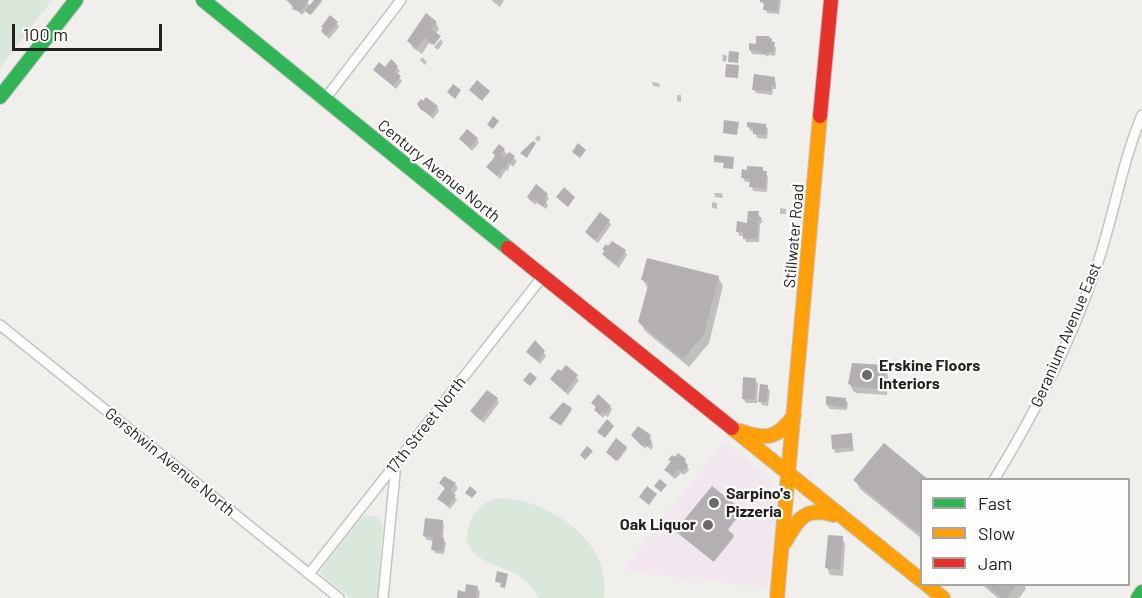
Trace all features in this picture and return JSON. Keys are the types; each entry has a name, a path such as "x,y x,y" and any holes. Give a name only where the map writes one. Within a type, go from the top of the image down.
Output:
{"main road":[{"path":"0,97 76,0"},
{"name":"Century Avenue North","path":"203,0 920,580"},
{"name":"Stillwater Road","path":"777,598 831,0"},
{"path":"729,426 756,436 769,437 785,428 795,413"},
{"path":"782,546 798,520 806,513 819,510 843,518"},
{"path":"927,586 941,597"},
{"path":"1138,598 1142,592"}],"street":[{"path":"325,99 401,0"},
{"name":"Geranium Avenue East","path":"995,478 1028,422 1061,356 1081,309 1100,258 1116,205 1127,155 1142,115"},
{"name":"17th Street North","path":"309,574 543,276"},
{"name":"Gershwin Avenue North","path":"0,325 339,598"},
{"path":"383,598 396,463"}],"shaded area":[{"path":"724,441 770,478 778,492 769,588 622,571"}],"green space":[{"path":"0,0 52,0 0,68"},
{"path":"499,498 513,499 542,508 556,515 580,533 590,544 601,566 604,577 604,598 539,598 521,577 487,562 472,551 467,533 473,516 482,505"},
{"path":"367,515 378,517 383,525 377,598 350,598 320,571 360,519"}],"building":[{"path":"287,0 309,0 300,12 292,9 293,6"},
{"path":"314,0 321,0 310,15 305,11"},
{"path":"760,0 778,0 777,11 763,10 764,3"},
{"path":"426,13 437,22 431,29 441,36 434,45 425,38 417,48 407,41"},
{"path":"330,15 338,22 326,36 321,31 323,28 321,27"},
{"path":"756,36 770,36 772,42 775,42 773,52 767,52 767,54 762,51 749,50 749,43 756,44"},
{"path":"729,51 739,52 738,63 728,62"},
{"path":"391,59 398,66 394,71 401,76 393,86 373,70 379,62 385,67"},
{"path":"726,64 739,65 738,78 725,77"},
{"path":"754,74 775,77 771,91 752,90"},
{"path":"477,80 490,91 482,101 469,90"},
{"path":"453,84 461,90 455,99 447,92"},
{"path":"426,97 438,106 431,116 420,109 417,104"},
{"path":"493,116 499,121 493,129 487,125"},
{"path":"724,120 739,122 737,135 723,133"},
{"path":"747,122 766,124 766,135 753,134 753,127 747,127"},
{"path":"467,129 478,138 470,148 459,139"},
{"path":"533,141 536,143 527,158 520,153"},
{"path":"578,143 586,150 580,158 572,152"},
{"path":"499,144 505,149 500,155 504,158 509,152 515,156 497,176 486,167 493,159 495,155 492,153"},
{"path":"714,155 734,157 733,169 723,168 724,163 714,162"},
{"path":"747,166 763,167 763,171 767,171 765,188 749,187 750,179 741,178 742,169 747,170"},
{"path":"536,184 548,194 543,206 534,199 532,202 527,197"},
{"path":"564,187 575,197 568,207 556,197"},
{"path":"748,211 759,211 758,217 761,217 761,220 758,220 757,238 743,239 743,232 736,232 737,221 747,223"},
{"path":"600,212 610,220 595,240 585,232"},
{"path":"612,241 626,250 616,265 602,254 605,251 602,249"},
{"path":"647,258 719,276 704,334 683,359 638,322 649,282 641,280"},
{"path":"535,340 545,351 537,361 526,352"},
{"name":"Erskine Floors Interiors","path":"852,363 885,365 884,389 851,387 848,384"},
{"path":"566,365 578,375 565,392 550,379 558,369 561,371"},
{"path":"530,372 537,378 530,386 523,380"},
{"path":"743,377 756,378 755,400 742,399"},
{"path":"760,384 768,385 767,402 758,402"},
{"path":"487,390 498,398 481,420 470,411"},
{"path":"598,394 611,406 605,414 602,412 600,415 591,403"},
{"path":"826,396 846,398 846,407 826,405"},
{"path":"563,402 572,408 560,425 549,418"},
{"path":"607,419 614,426 605,438 597,432"},
{"path":"638,426 651,435 648,439 652,442 648,447 644,443 642,446 631,435"},
{"path":"852,433 853,447 832,449 831,435"},
{"path":"616,438 627,447 616,461 606,452"},
{"path":"884,443 927,478 920,478 920,531 918,533 853,480"},
{"path":"587,446 593,451 585,460 580,455"},
{"path":"678,453 686,459 684,462 688,465 682,472 678,469 673,476 664,470 671,461 668,460 672,455 675,457"},
{"path":"444,476 456,483 450,491 456,495 448,506 437,499 445,488 439,483"},
{"path":"660,479 667,485 661,492 654,486"},
{"path":"470,486 477,492 472,498 465,493"},
{"path":"647,486 657,494 649,505 639,497"},
{"path":"712,486 742,510 727,529 734,535 713,561 675,531"},
{"path":"425,518 443,520 441,537 444,538 443,551 431,550 433,537 423,536"},
{"path":"828,535 843,536 840,570 825,568"},
{"path":"497,571 508,574 505,588 500,587 501,583 495,582"},
{"path":"466,584 478,586 476,598 457,598 458,590 465,592"},
{"path":"987,586 1016,586 1007,598 1002,598"}],"traffic: fast":[{"path":"0,97 76,0"},
{"path":"203,0 508,248"},
{"path":"1138,598 1142,592"}],"traffic: slow":[{"path":"777,598 820,116"},
{"path":"740,431 757,436 771,435 782,429 794,415"},
{"path":"732,428 920,579"},
{"path":"785,542 804,516 816,512 834,515"},
{"path":"928,586 943,598"}],"traffic: jam":[{"path":"820,116 831,0"},
{"path":"508,248 732,428"}],"place":[{"name":"Erskine Floors Interiors","path":"867,375"},
{"name":"Sarpino's Pizzeria","path":"714,503"},
{"name":"Oak Liquor","path":"708,525"}]}
